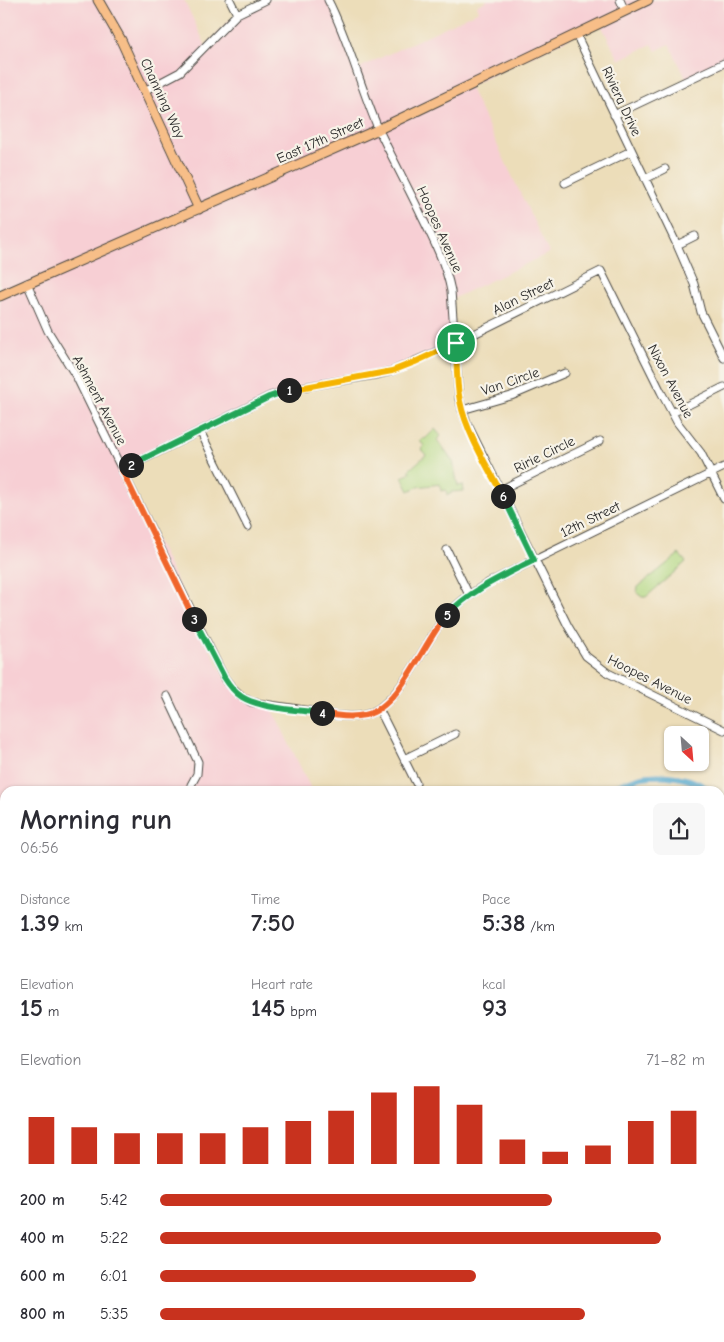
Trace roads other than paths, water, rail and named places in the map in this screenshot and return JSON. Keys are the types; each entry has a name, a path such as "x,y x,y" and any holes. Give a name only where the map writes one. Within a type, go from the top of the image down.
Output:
{"main road":[{"name":"Channing Way","path":"98,0 121,40 199,209"},
{"name":"East 17th Street","path":"0,296 379,129 648,0"}],"street":[{"path":"230,0 237,14"},
{"path":"144,91 167,80 187,67 237,14 266,0"},
{"name":"Hoopes Avenue","path":"328,0 339,23 360,84 379,129 428,228 448,274 456,343 459,399 468,427 577,642 595,664 608,673 724,730"},
{"path":"620,0 625,11"},
{"name":"Riviera Drive","path":"576,34 677,245 694,284 701,312 724,358"},
{"path":"614,115 724,62"},
{"path":"565,183 631,150"},
{"path":"645,179 665,169"},
{"path":"677,245 695,236"},
{"name":"Alan Street","path":"122,470 270,396 291,389 375,375 415,362 601,271"},
{"name":"Nixon Avenue","path":"601,271 672,413 684,433 701,453 724,499"},
{"name":"Ashment Avenue","path":"27,283 48,331 77,378 154,538 230,686 251,702 271,706 331,715 354,716 365,715 379,709"},
{"name":"Van Circle","path":"462,410 511,396 565,373"},
{"path":"672,413 724,387"},
{"path":"200,431 248,527"},
{"name":"Ririe Circle","path":"500,490 600,441"},
{"name":"12th Street","path":"469,595 490,582 724,467"},
{"path":"416,783 379,709 392,697 445,617 469,595 447,550"},
{"path":"167,696 198,762 197,774 191,784"},
{"path":"404,759 454,734"}],"waterway":[{"path":"617,786 637,778 650,776 678,777 703,786"}]}
